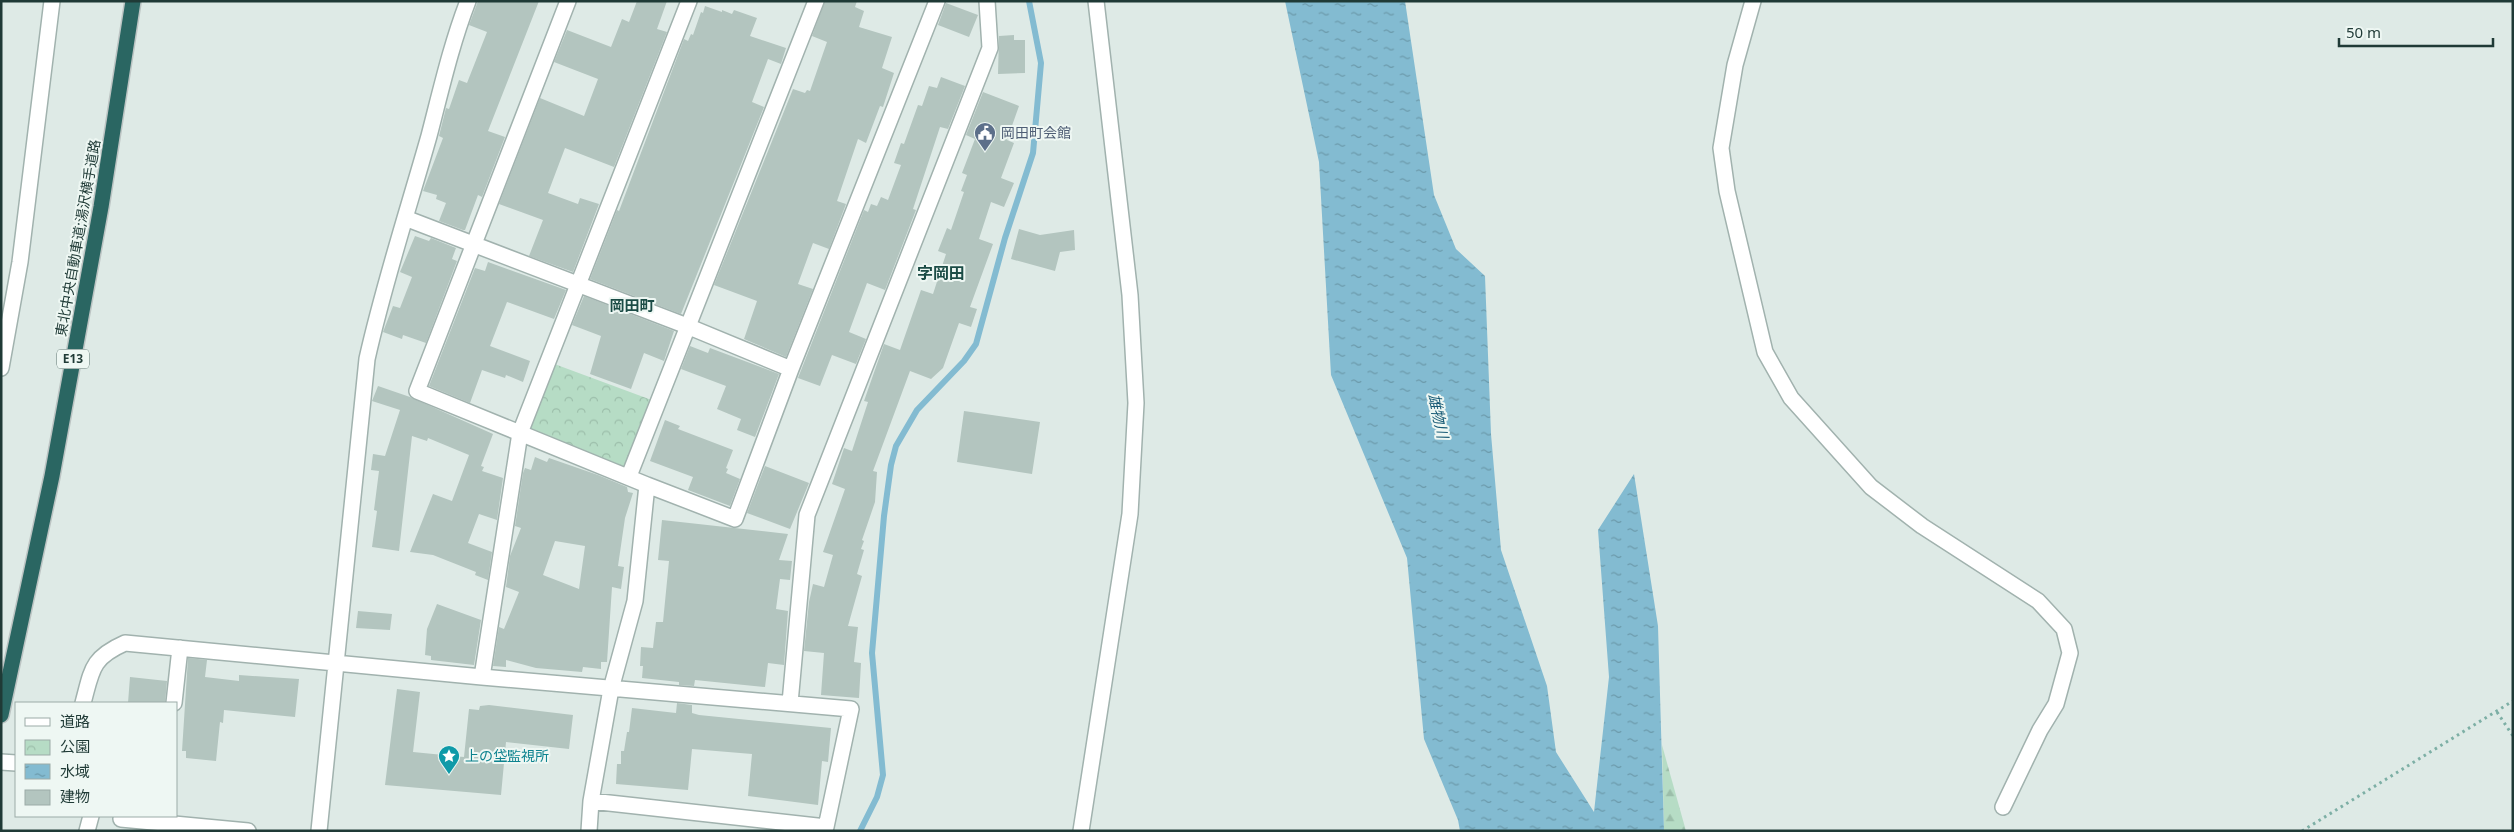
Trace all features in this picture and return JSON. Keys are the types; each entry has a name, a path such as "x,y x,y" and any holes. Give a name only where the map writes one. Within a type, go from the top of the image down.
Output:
{"highway":[{"name":"東北中央自動車道;湯沢横手道路","path":"1,715 52,476 101,207 133,1"}],"street":[{"path":"1,368 20,262 52,1"},
{"path":"319,831 367,359 383,288 405,218 455,35 468,1"},
{"path":"568,1 416,391 735,519 791,369 937,1"},
{"path":"482,678 520,433 690,1"},
{"path":"629,476 816,1"},
{"path":"790,703 807,515 990,48 987,1"},
{"path":"1081,831 1130,514 1136,403 1130,295 1096,1"},
{"path":"1753,1 1735,65 1721,148 1727,192 1765,352 1791,398 1871,487 1922,526 2038,601 2064,629 2070,653 2056,704 2040,730 2003,807"},
{"path":"405,218 687,326 791,369"},
{"path":"589,831 591,801 611,689 635,601 648,485"},
{"path":"83,702 97,660 109,650 125,643 482,678 851,709 826,827 591,801"},
{"path":"174,702 180,648"},
{"path":"1,762 15,763"},
{"path":"87,831 91,817"},
{"path":"122,819 248,831"}],"path":[{"path":"2302,831 2513,701"},
{"path":"2497,712 2513,736"}],"green space":[{"path":"549,362 657,402 629,476 520,433"},
{"path":"1662,745 1686,831 1664,831"}],"water":[{"name":"雄物川","path":"1285,1 1405,1 1434,195 1456,249 1485,276 1491,434 1501,550 1547,686 1556,752 1594,812 1609,677 1598,530 1634,474 1658,626 1664,831 1460,831 1458,820 1424,739 1407,558 1331,375 1319,162"}],"building":[{"path":"478,1 539,1 488,131 505,137 482,197 478,195 465,230 463,230 439,221 446,203 436,199 437,195 423,191 443,138 439,136 446,108 449,109 459,80 467,83 487,32 469,25"},
{"path":"637,1 667,1 657,29 667,32 614,167 565,148 548,193 578,204 580,198 599,204 573,272 529,256 543,220 499,204 540,98 584,116 598,79 554,62 567,30 611,47 622,19 629,22"},
{"path":"825,1 857,1 855,7 864,11 859,27 892,37 882,68 894,73 883,107 880,106 866,143 858,139 837,201 846,204 829,249 813,243 798,284 813,289 786,357 744,339 757,301 714,285 793,89 805,93 807,90 810,91 827,42 812,36"},
{"path":"946,3 978,15 969,37 938,25"},
{"path":"705,6 732,14 734,10 757,18 750,36 786,48 781,64 768,59 752,102 764,107 681,314 590,279 617,210 619,211 684,39 688,41 691,34 693,35"},
{"path":"1014,35 1014,40 1025,40 1025,73 998,74 999,36"},
{"path":"941,77 965,86 948,129 940,127 913,209 916,210 885,290 867,283 849,332 866,339 856,364 832,355 820,386 798,378 864,210 868,212 871,204 877,206 881,197 888,200 901,165 894,163 901,143 904,144 918,105 922,106 929,86 937,88"},
{"path":"983,92 1019,106 1007,140 1014,143 1001,178 1014,183 1004,207 991,202 979,239 993,244 970,307 977,309 971,327 959,323 943,368 931,379 910,371 873,471 877,472 875,502 862,540 864,541 861,549 864,550 857,574 862,576 848,626 858,627 854,662 861,663 859,698 821,695 824,653 804,651 809,602 813,584 824,587 833,555 823,552 845,489 832,484 844,448 852,451 868,402 864,401 884,344 900,350 921,290 933,294 946,254 938,251 947,228 951,230 964,192 961,191 967,175 962,173 975,139 966,135"},
{"path":"1019,229 1040,235 1074,230 1075,250 1060,252 1055,271 1011,259"},
{"path":"415,236 429,241 431,238 456,248 452,259 457,261 426,343 403,335 402,339 383,332 393,306 400,308 412,277 400,272"},
{"path":"488,262 566,290 554,319 507,302 490,346 530,361 523,382 506,375 505,378 482,370 470,403 429,386 475,268 485,271"},
{"path":"584,296 674,331 664,361 644,353 631,389 590,374 601,336 572,325"},
{"path":"690,346 708,353 710,348 779,374 755,437 737,430 741,419 717,409 726,386 681,369"},
{"path":"378,386 410,397 493,434 481,466 484,467 482,471 503,478 497,520 479,514 468,543 492,552 488,580 475,575 476,572 433,555 410,552 433,494 452,501 469,455 428,438 427,441 412,436 399,551 372,547 377,511 374,510 379,471 371,470 373,454 385,456 400,410 372,401"},
{"path":"964,411 1040,422 1032,474 957,462"},
{"path":"665,420 680,426 678,429 733,450 726,473 740,479 730,506 688,490 693,477 650,461"},
{"path":"535,457 547,462 549,458 627,487 628,492 633,493 625,518 618,566 624,567 621,589 612,587 607,662 601,662 601,669 583,667 582,672 536,668 506,660 506,667 493,666 499,627 504,629 519,592 506,587 510,556 521,528 515,526 523,473 525,468 531,470","holes":["555,541 585,546 579,589 543,575"]},
{"path":"765,466 809,483 790,529 747,513"},
{"path":"662,520 788,534 779,560 792,561 790,580 780,579 776,609 788,611 784,665 768,663 765,687 695,680 694,686 679,685 679,682 642,678 643,666 640,666 641,647 653,648 656,622 663,622 669,561 658,560"},
{"path":"437,604 481,620 474,665 431,660 431,656 425,655 427,629"},
{"path":"358,611 392,614 390,630 356,628"},
{"path":"188,658 207,660 205,677 239,681 239,675 299,679 295,717 224,710 223,723 220,722 216,761 186,758 186,751 182,751"},
{"path":"130,677 167,681 165,702 128,702"},
{"path":"397,689 420,692 413,752 464,757 469,709 479,710 480,706 489,705 573,715 569,749 506,742 501,795 385,785"},
{"path":"677,703 692,705 692,713 699,715 831,728 828,762 822,761 818,805 748,796 752,754 692,749 688,790 616,784 617,764 621,764 621,751 624,751 627,732 629,732 632,708 676,713"}],"waterway":[{"path":"860,831 877,797 883,775 872,653 884,516 891,465 896,446 917,410 964,361 976,344 1005,238 1033,153 1041,63 1029,1"}],"place":[{"name":"岡田町会館","path":"985,152"},
{"name":"上の垈監視所","path":"449,775"}],"district":[{"name":"字岡田","path":"941,273"},
{"name":"岡田町","path":"632,306"}]}
